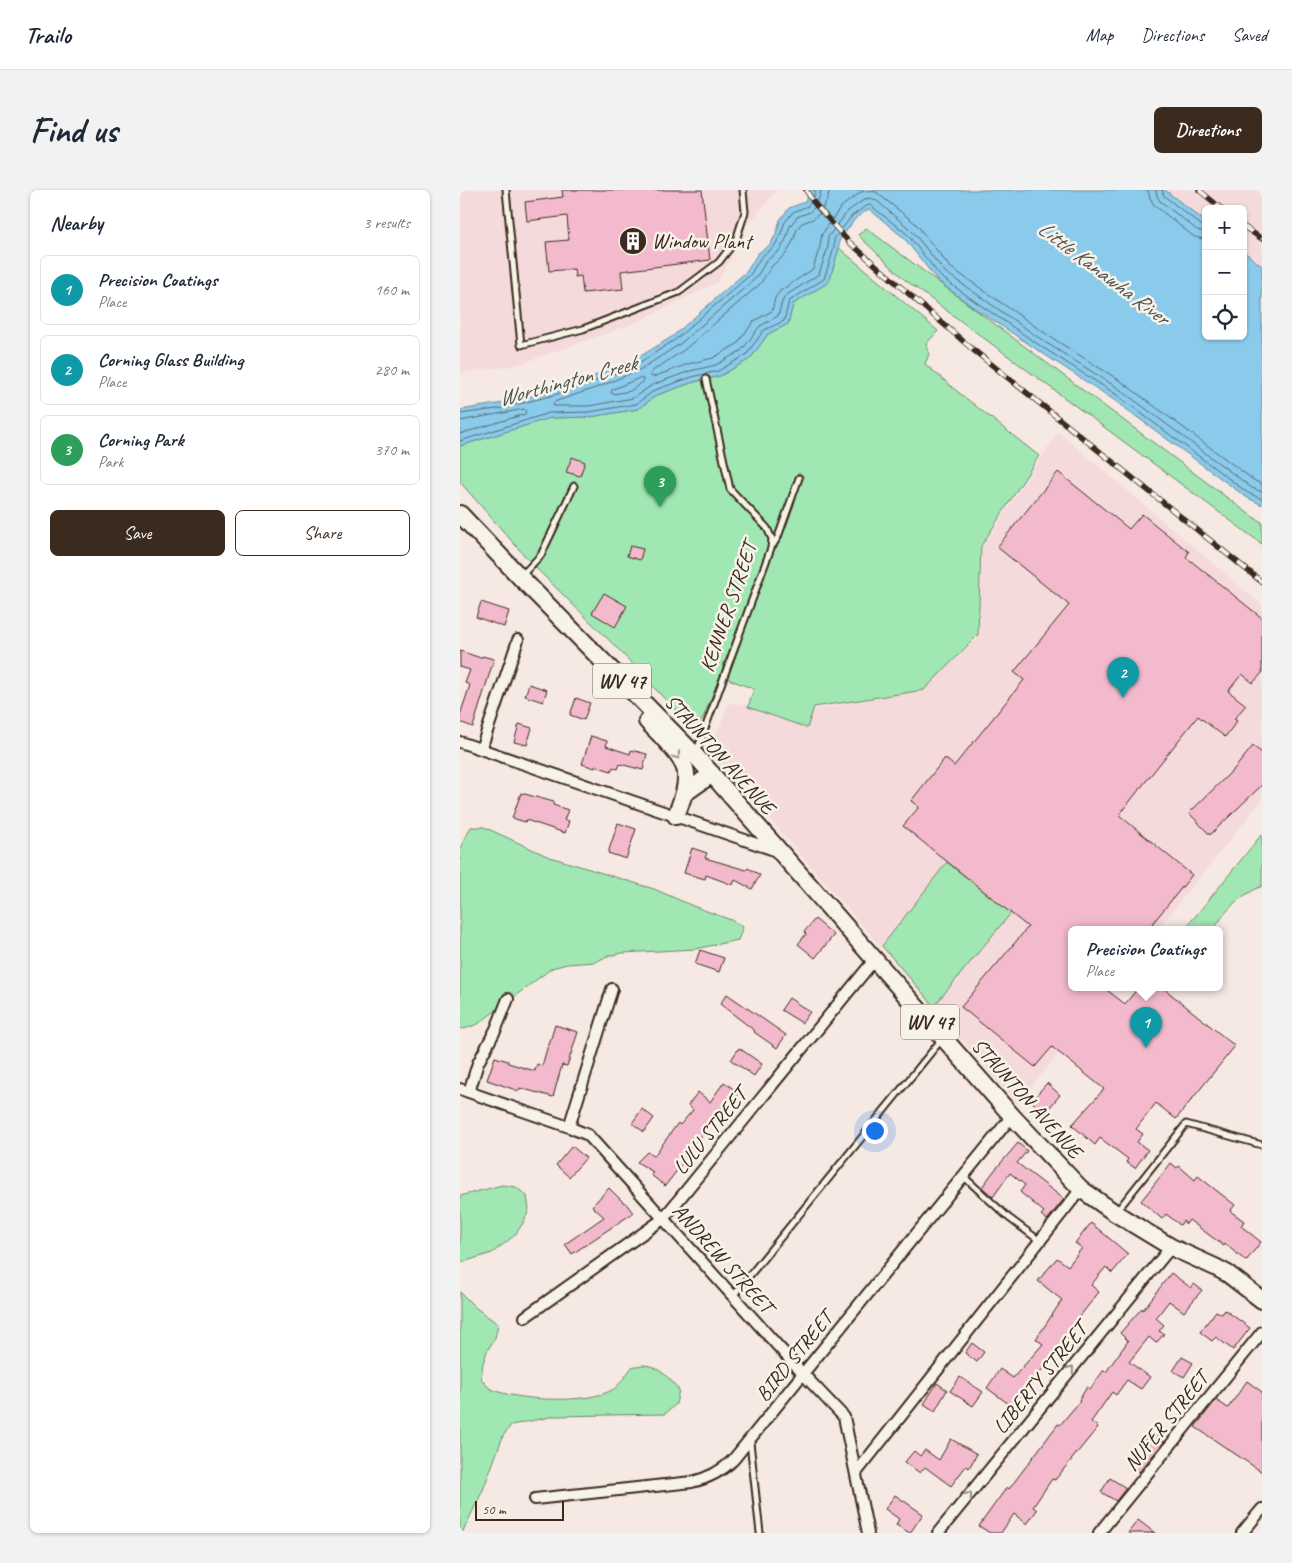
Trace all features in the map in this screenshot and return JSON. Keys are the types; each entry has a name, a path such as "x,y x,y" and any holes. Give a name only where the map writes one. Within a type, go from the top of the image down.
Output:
{"main road":[{"name":"STAUNTON AVENUE","path":"460,514 695,755 1012,1116 1082,1189 1115,1214 1170,1247 1228,1274 1262,1300"},
{"path":"605,663 621,693 682,762 686,773 685,793 676,816"},
{"path":"685,793 712,774"}],"street":[{"path":"481,749 518,640"},
{"name":"STAUNTON AVENUE","path":"460,742 780,853"},
{"name":"LULU STREET","path":"525,1317 663,1219 875,960"},
{"path":"570,1128 612,989"},
{"path":"464,1090 496,1029 508,998"},
{"name":"ANDREW STREET","path":"464,1090 588,1136 844,1417 868,1533"},
{"name":"BIRD STREET","path":"535,1499 703,1480 724,1469 1012,1116"},
{"path":"856,1473 1082,1189"},
{"name":"LIBERTY STREET","path":"938,1533 1170,1247"},
{"name":"NUFER STREET","path":"1098,1533 1262,1332"},
{"path":"1242,1533 1262,1509"}],"lane":[{"path":"506,190 521,345 582,329 680,292 720,262 736,240 745,212 743,190"},
{"name":"KENNER STREET","path":"695,755 771,548 772,539 767,528 730,489 706,379"},
{"path":"771,548 778,537 799,478"},
{"path":"520,577 541,555 574,486"},
{"path":"733,1296 944,1038"},
{"path":"1115,1214 1186,1124 1262,1145"},
{"path":"963,1176 1009,1218 1040,1241"},
{"path":"750,1439 760,1533"}],"shaded area":[{"path":"460,190 777,190 747,226 718,282 635,323 517,365 460,373"},
{"path":"1165,190 1262,190 1262,266 1247,254 1247,205 1202,205 1202,219"},
{"path":"1058,432 1262,605 1262,800 1160,926 1068,926 1068,991 1109,991 1018,1104 710,751 729,703 813,710 923,689 978,638 982,547"}],"green space":[{"path":"866,228 1262,522 1262,544 904,279 858,235"},
{"path":"839,248 938,331 926,344 929,354 925,364 1039,456 981,546 978,635 924,690 814,707 807,728 748,707 754,689 720,676 703,718 699,723 691,725 687,723 622,653 531,563 460,482 460,446 550,418 590,417 638,409 657,395 694,382 720,376 750,359 768,334 788,324 793,304 829,282"},
{"path":"471,827 484,827 547,856 654,889 731,920 743,927 738,940 695,949 622,953 608,956 595,962 567,964 552,968 478,1024 464,1029 460,1028 460,852"},
{"path":"1262,834 1262,886 1234,903 1216,926 1187,926"},
{"path":"947,862 1011,913 934,1006 882,946"},
{"path":"502,1185 516,1187 527,1196 529,1210 523,1223 515,1235 492,1253 460,1263 460,1196"},
{"path":"460,1292 476,1308 498,1324 495,1338 487,1351 483,1363 481,1378 491,1389 517,1396 534,1398 570,1399 586,1397 612,1390 632,1367 645,1365 660,1371 679,1390 676,1404 665,1414 555,1416 511,1425 503,1436 483,1490 462,1533 460,1533"}],"water":[{"name":"Little Kanawha River","path":"811,190 1165,190 1202,219 1202,340 1247,340 1247,254 1262,266 1262,505 1246,497 1111,398 970,305 937,280 904,238 869,209 855,219 839,241 839,248 829,282 793,304 788,324 768,334 750,359 720,376 694,382 657,395 638,409 590,417 550,418 460,446 460,410 503,403 553,391 636,359 673,336 747,271 758,253 770,245 780,220 789,208 805,202"}],"building":[{"name":"Window Plant","path":"562,190 702,190 710,260 621,271 623,289 583,293 581,276 575,277 574,269 549,271 546,242 569,240 567,216 527,221 525,202 563,197"},
{"path":"572,457 585,462 580,476 566,472"},
{"path":"1058,472 1129,529 1142,514 1189,552 1186,557 1262,618 1262,673 1253,683 1242,674 1228,691 1246,705 1234,719 1237,721 1225,737 1198,716 1119,815 1192,875 1150,926 1068,926 1068,991 1108,991 1125,1004 1136,991 1167,991 1235,1046 1176,1119 1156,1103 1136,1129 1143,1134 1137,1142 1148,1150 1135,1168 1126,1162 1128,1159 1100,1138 1095,1145 1072,1125 1104,1089 1052,1047 1035,1067 961,1007 1028,927 903,826 919,807 911,801 945,758 954,766 1024,680 1014,672 1069,605 997,547"},
{"path":"630,546 643,549 640,560 627,556"},
{"path":"604,593 627,606 615,627 592,613"},
{"path":"481,602 509,611 504,627 476,617"},
{"path":"460,651 481,658 482,656 494,659 473,727 460,722 460,715 470,685 465,683 470,670 460,667"},
{"path":"529,684 547,690 543,702 525,696"},
{"path":"576,698 590,703 584,720 570,715"},
{"path":"519,724 532,728 527,745 514,742"},
{"path":"591,736 607,741 606,746 630,754 631,750 647,754 643,770 620,764 618,769 613,767 611,771 582,764"},
{"path":"1253,746 1262,753 1262,785 1210,835 1189,813 1235,768"},
{"path":"521,793 554,802 553,805 568,810 564,820 569,821 565,833 526,820 525,822 512,818"},
{"path":"618,823 636,829 626,859 608,853"},
{"path":"692,848 707,853 705,858 746,870 748,868 760,875 752,889 735,880 733,885 706,875 705,879 684,873"},
{"path":"815,919 834,935 815,958 798,944 806,934 804,932"},
{"path":"700,950 724,958 719,972 695,964"},
{"path":"727,994 786,1035 777,1048 720,1004"},
{"path":"789,998 810,1012 802,1023 781,1010"},
{"path":"555,1025 578,1032 567,1066 562,1065 553,1097 520,1088 519,1091 487,1080 495,1057 535,1071 537,1064 542,1066"},
{"path":"739,1048 762,1064 754,1076 731,1060"},
{"path":"724,1082 739,1093 730,1106 726,1103 704,1133 686,1153 689,1155 665,1186 651,1175 653,1172 637,1162 647,1152 654,1156 678,1123 680,1125 693,1110 688,1105 698,1092 710,1102"},
{"path":"1047,1083 1060,1095 1045,1113 1031,1101"},
{"path":"642,1109 654,1118 644,1132 632,1123"},
{"path":"1018,1143 1027,1151 1017,1163 1064,1199 1047,1220 1041,1215 1044,1212 1020,1192 1025,1185 1010,1173 993,1197 982,1187"},
{"path":"572,1146 586,1158 569,1177 556,1165"},
{"path":"1171,1163 1177,1168 1179,1166 1195,1180 1198,1176 1235,1205 1230,1211 1244,1221 1241,1226 1261,1242 1246,1261 1225,1244 1224,1246 1189,1220 1186,1224 1183,1221 1180,1225 1166,1214 1162,1219 1141,1201"},
{"path":"609,1188 625,1202 633,1213 572,1254 565,1244 604,1217 592,1206"},
{"path":"1091,1223 1128,1254 1112,1273 1106,1267 1091,1285 1099,1292 1072,1326 1075,1329 1066,1342 1064,1341 1013,1407 987,1388 1000,1369 1013,1378 1043,1344 1036,1339 1062,1300 1038,1281 1057,1258 1068,1266 1082,1248 1075,1243"},
{"path":"1171,1273 1191,1288 1194,1284 1202,1290 1184,1312 1169,1301 1156,1318 1164,1325 1159,1331 1164,1334 1156,1343 1149,1337 1129,1362 1150,1377 1141,1389 1127,1380 1116,1395 1112,1392 1091,1422 1098,1427 1055,1480 1052,1479 1033,1507 1037,1510 1027,1524 1014,1514 1001,1533 990,1533 979,1526 1007,1487 1009,1489 1058,1424 1060,1425 1080,1401 1087,1387 1090,1389 1104,1370 1106,1372 1128,1341 1120,1333 1142,1308 1143,1310"},
{"path":"1225,1310 1250,1328 1233,1350 1216,1337 1212,1341 1200,1332 1216,1311 1222,1314"},
{"path":"972,1343 984,1352 977,1362 965,1353"},
{"path":"1182,1357 1193,1363 1184,1377 1173,1371"},
{"path":"960,1377 983,1392 973,1406 950,1391"},
{"path":"1247,1381 1262,1392 1262,1472 1195,1427 1216,1400 1228,1408"},
{"path":"937,1383 947,1390 935,1411 924,1404"},
{"path":"1150,1432 1164,1442 1139,1472 1130,1465 1147,1443 1144,1440"},
{"path":"951,1439 977,1454 969,1468 966,1466 951,1486 925,1467 920,1473 905,1462 914,1451 920,1456 925,1450 939,1460"},
{"path":"1110,1478 1126,1488 1116,1501 1101,1492"},
{"path":"895,1495 923,1514 910,1533 896,1525 899,1519 885,1509"},
{"path":"1138,1520 1155,1533 1128,1533"}],"railway":[{"path":"806,190 814,203 848,241 971,348 1262,582"},
{"path":"1199,190 1217,205"},
{"path":"1247,229 1262,239"}],"place":[{"name":"Window Plant","path":"633,241"},
{"name":"Corning Park","path":"660,507"},
{"name":"Corning Glass Building","path":"1123,698"},
{"name":"Precision Coatings","path":"1146,1048"}],"water label":[{"name":"Worthington Creek","path":"567,380"}]}
